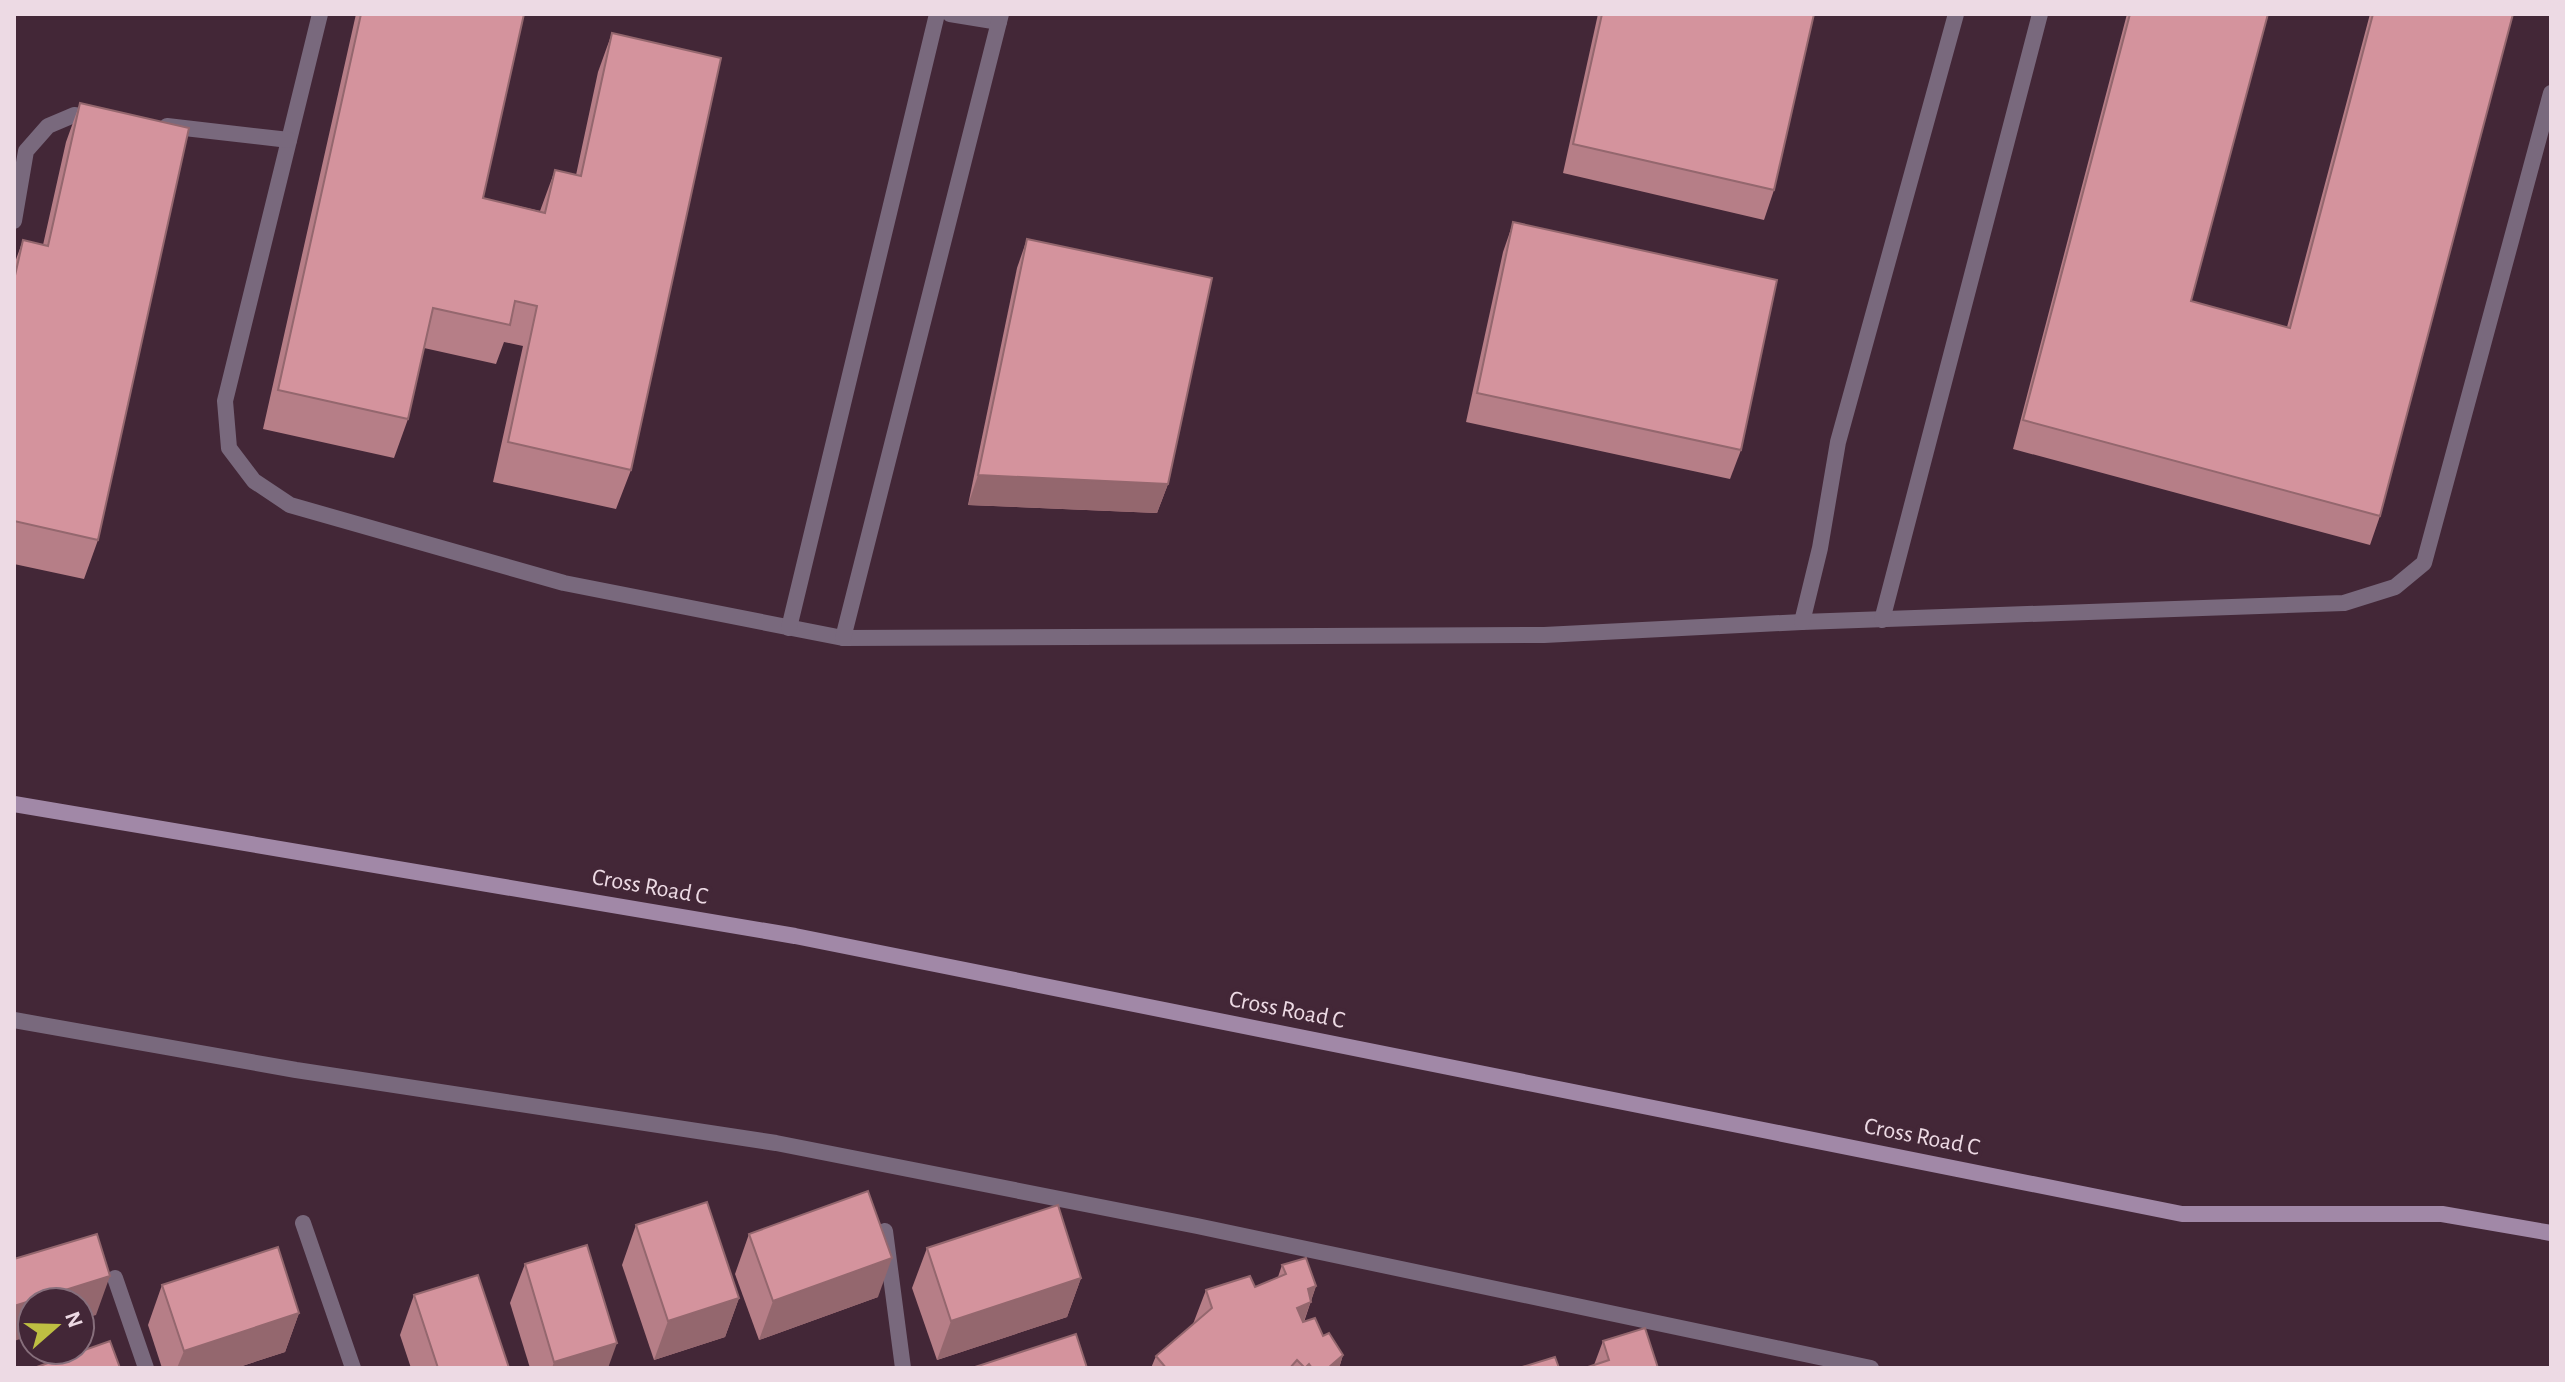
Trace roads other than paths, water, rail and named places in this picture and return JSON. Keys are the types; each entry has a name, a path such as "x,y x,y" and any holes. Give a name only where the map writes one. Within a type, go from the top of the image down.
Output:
{"street":[{"path":"320,14 225,401 229,448 254,481 290,505 564,583 843,638 1544,635 1802,622 2344,603 2395,587 2424,563 2551,93"},
{"path":"789,628 937,14"},
{"path":"843,638 1000,18 950,14"},
{"path":"1802,622 1820,548 1838,442 1956,14"},
{"path":"1882,620 2040,14"},
{"path":"14,221 26,151 48,126 74,115 120,120"},
{"path":"150,124 289,140"},
{"name":"Cross Road C","path":"14,804 795,936 2182,1214 2442,1214 2551,1233"},
{"path":"14,1020 296,1070 776,1143 1197,1226 1871,1368"},
{"path":"303,1223 353,1368"},
{"path":"885,1231 903,1368"},
{"path":"115,1278 146,1368"}]}
